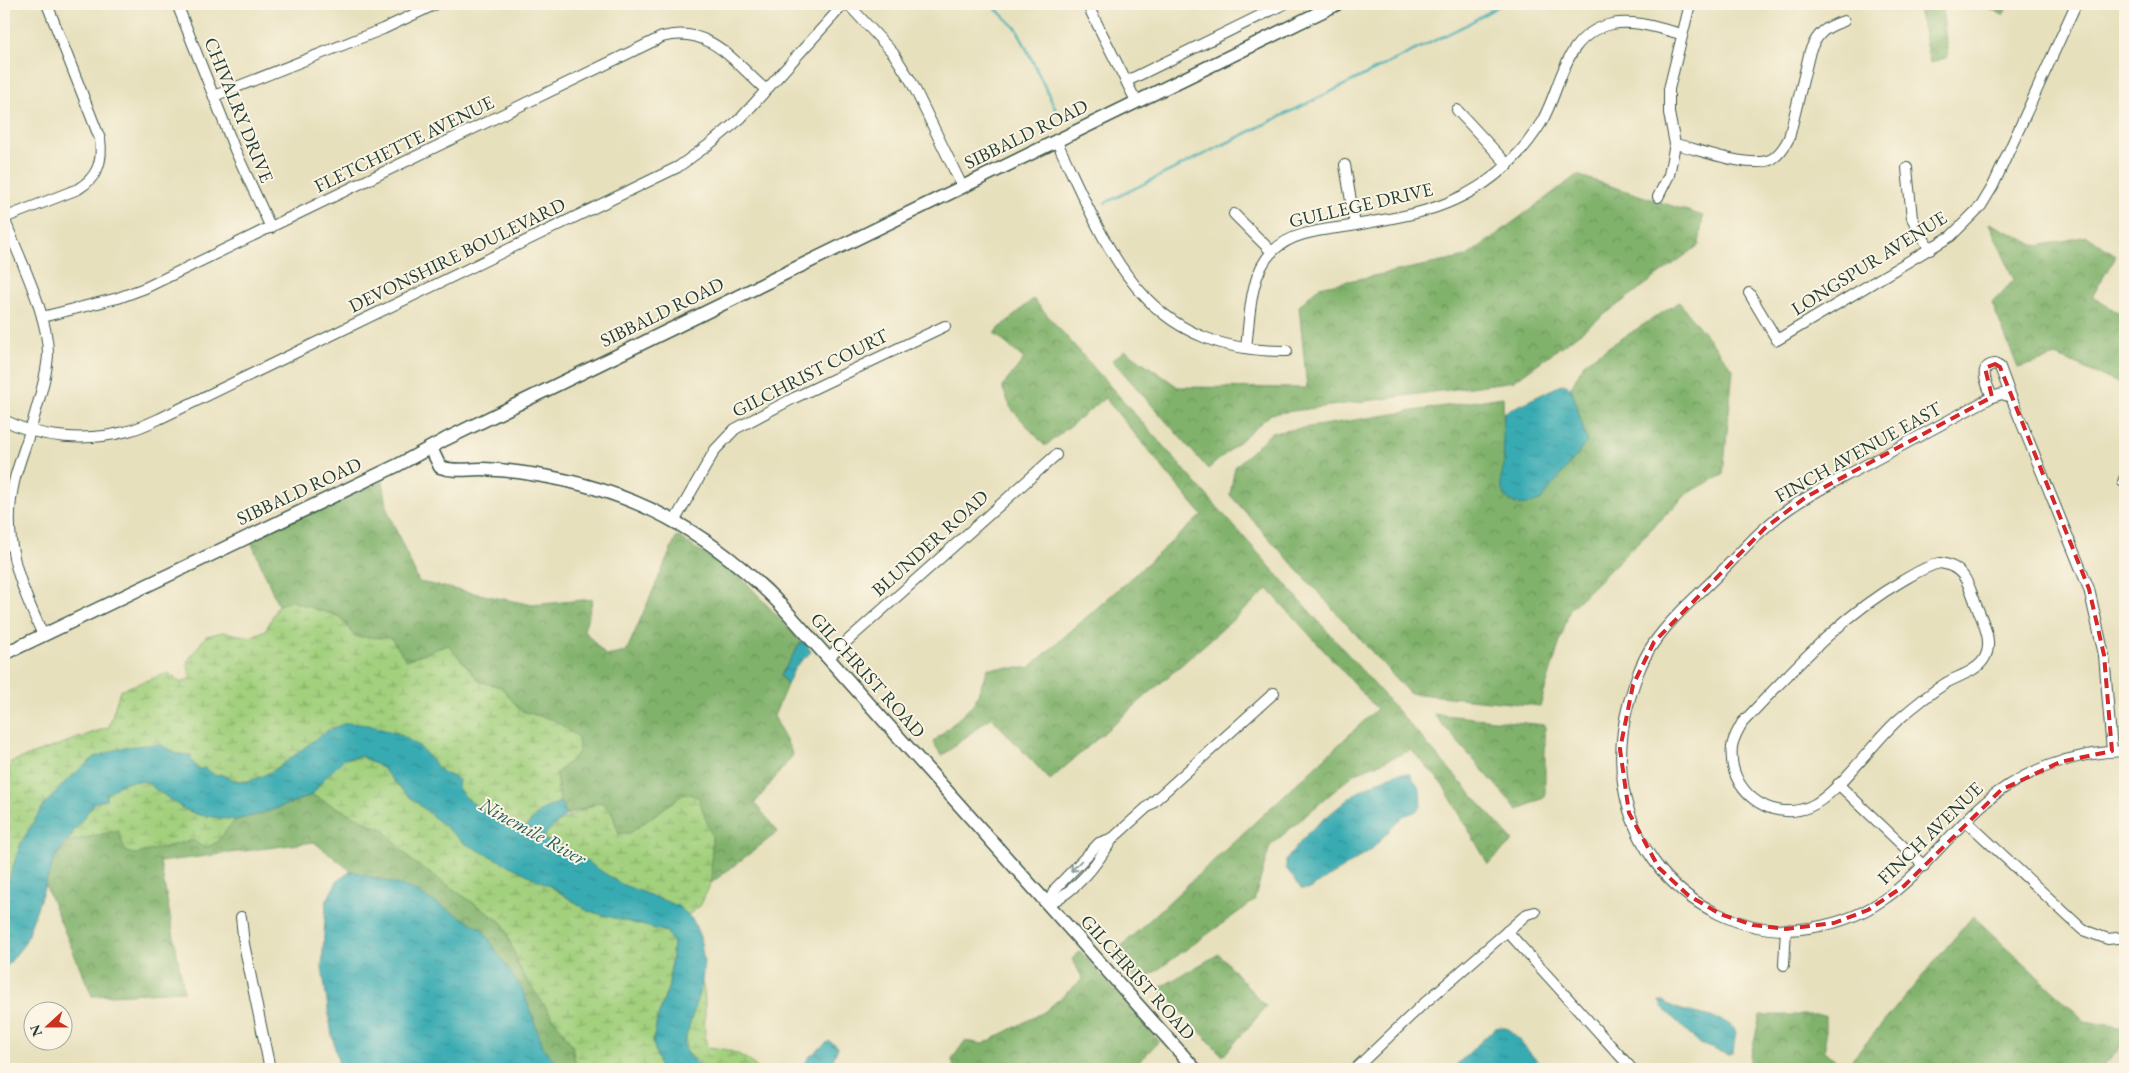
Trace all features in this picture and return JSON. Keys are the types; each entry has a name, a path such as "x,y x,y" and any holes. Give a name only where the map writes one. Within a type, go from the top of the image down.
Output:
{"street":[{"path":"43,634 16,573 10,538 11,504 15,479 31,430 47,368 47,339 42,317 4,218 89,183 101,162 100,139 47,4"},
{"name":"CHIVALRY DRIVE","path":"177,4 244,172 271,228"},
{"path":"214,96 383,29 436,4"},
{"name":"DEVONSHIRE BOULEVARD","path":"4,420 31,430 60,437 107,436 129,431 163,417 678,167 741,118 844,4"},
{"path":"848,4 893,53 911,82 962,186"},
{"path":"1087,4 1136,102"},
{"path":"1126,81 1284,4"},
{"name":"SIBBALD ROAD","path":"4,654 431,448 962,186 1337,4"},
{"path":"1658,198 1669,175 1675,144 1668,101 1690,4"},
{"name":"LONGSPUR AVENUE","path":"1749,292 1777,340 1951,236 1981,206 1993,186 2076,4"},
{"path":"1675,144 1749,162 1773,158 1785,146 1789,138 1810,51 1816,38 1825,27 1844,21"},
{"name":"GULLEGE DRIVE","path":"1246,348 1256,280 1272,252 1282,243 1294,237 1411,214 1454,200 1489,180 1508,165 1524,148 1540,124 1558,89 1571,52 1587,34 1598,28 1626,22 1682,34"},
{"name":"FLETCHETTE AVENUE","path":"42,317 118,298 271,228 653,42 676,33 703,37 766,90"},
{"path":"1457,110 1508,165"},
{"path":"1056,140 1108,248 1136,289 1164,314 1196,334 1219,343 1262,351 1287,351"},
{"path":"1345,165 1355,225"},
{"path":"1907,168 1912,218 1930,250"},
{"path":"1234,214 1272,252"},
{"name":"GILCHRIST COURT","path":"675,520 715,450 735,429 794,398 945,326"},
{"path":"1992,397 1984,375 1985,368 1989,364 1995,364 2000,367 2007,395 2078,560 2091,597 2104,655 2112,751"},
{"name":"FINCH AVENUE EAST","path":"1624,723 1638,671 1654,642 1765,528 1806,498 1992,397 2007,395"},
{"name":"GILCHRIST ROAD","path":"431,448 440,467 447,470 491,470 561,479 612,493 675,520 711,542 752,576 828,658 1195,1069"},
{"name":"BLUNDER ROAD","path":"828,658 1056,455"},
{"path":"1950,564 1963,574 1968,583 1988,639 1985,658 1975,668 1946,684 1897,720 1838,784 1810,807 1798,810 1773,810 1757,802 1743,789 1735,772 1732,749 1734,738 1742,723 1816,646 1841,624 1889,589 1930,566 1950,564"},
{"path":"1048,904 1055,888 1098,843 1114,838 1274,693"},
{"name":"FINCH AVENUE","path":"1624,723 1620,749 1624,797 1640,838 1659,868 1688,895 1720,914 1753,925 1786,929 1834,923 1868,910 1904,886 1982,805 2018,780 2060,762 2112,751 2125,751"},
{"path":"1838,784 1924,866"},
{"path":"1966,821 2074,923 2094,936 2108,939 2125,937"},
{"path":"1355,1069 1420,1007 1507,931 1527,914 1535,912"},
{"path":"241,917 244,944 270,1069"},
{"path":"1784,965 1786,929"},
{"path":"1507,931 1632,1069"}],"highlighted area":[{"path":"1995,364 2000,367 2089,589 2104,655 2112,751 2060,762 2001,790 1904,886 1868,910 1834,923 1786,929 1753,925 1720,914 1688,895 1659,868 1629,813 1620,749 1633,685 1654,642 1765,528 1806,497 1992,397 1985,368"}],"shaded area":[{"path":"2125,1042 2125,1069 2100,1069"}],"green space":[{"path":"1917,4 1954,4 1942,8 1948,57 1930,63"},
{"path":"1980,4 2009,4 2003,15"},
{"path":"1577,175 1703,216 1699,245 1514,381 1271,414 1208,469 1112,360 1125,350 1178,387 1307,388 1299,306 1319,287 1466,257"},
{"path":"1989,223 2038,246 2087,236 2116,255 2092,297 2125,316 2125,386 2056,356 2018,368 1992,303 2014,280"},
{"path":"1033,299 1513,841 1488,864 1442,783 1411,750 1354,774 1270,846 1254,901 1139,983 1113,954 1377,709 1268,589 1050,780 991,717 942,756 933,742 974,704 988,668 1029,668 1202,515 1105,398 1045,446 1011,408 1002,387 1024,359 994,333"},
{"path":"1679,302 1733,369 1723,475 1689,492 1570,609 1540,706 1409,693 1230,495 1235,467 1271,433 1503,397 1504,464 1501,479 1502,488 1508,499 1518,506 1587,442 1571,387 1585,362"},
{"path":"383,481 388,512 419,582 533,605 593,599 584,630 606,656 626,652 677,536 745,581 801,642 781,675 787,685 774,716 793,755 755,803 778,832 711,883 712,836 685,793 630,833 619,835 611,810 600,802 566,815 560,802 556,774 579,752 554,720 521,711 501,687 480,682 448,645 406,660 391,638 356,638 340,617 291,601 278,605 250,539"},
{"path":"291,601 340,617 356,637 391,638 406,660 448,645 480,682 501,687 521,711 554,720 578,737 579,752 556,774 560,802 540,811 524,829 497,818 471,802 458,788 458,780 442,772 420,747 331,727 278,768 266,775 246,781 220,774 216,776 198,769 191,760 191,755 177,754 159,744 21,843 4,893 4,784 11,762 109,727 120,690 168,673 181,683 191,678 187,662 206,636 223,632 250,637 266,630 278,605"},
{"path":"1433,714 1545,725 1545,797 1518,810"},
{"path":"361,756 382,768 404,792 588,911 667,932 673,943 669,985 657,1020 653,1042 660,1069 582,1069 575,1061 572,1045 522,973 503,923 412,861 385,831 312,795 322,781 344,759"},
{"path":"144,781 184,809 199,815 235,820 216,843 204,848 193,840 136,854 126,852 118,830 68,842 83,817 93,806 106,799 106,794 125,782"},
{"path":"685,793 698,797 712,836 711,883 700,906 688,915 673,905 619,883 553,843 542,839 561,821 600,802 611,810 619,834 630,833"},
{"path":"312,795 385,831 412,861 503,923 522,973 572,1045 575,1061 582,1069 561,1069 544,1049 523,991 409,888 351,871 314,842 160,862 184,991 92,996 45,885 54,859 68,842 118,830 136,854 194,840 216,843 235,820 264,813"},
{"path":"1973,916 2085,1021 2125,1028 2125,1042 2100,1069 1748,1069 1760,1015 1825,1015 1825,1051 1845,1068"},
{"path":"1080,951 1159,1041 1132,1069 954,1069 952,1059 965,1041 983,1044 1044,1012 1083,979 1072,959"},
{"path":"1219,954 1266,1007 1223,1056 1159,988"},
{"path":"702,983 705,999 705,1039 707,1047 735,1053 747,1059 758,1069 708,1069 686,1053 686,1033"}],"water":[{"path":"1563,384 1571,387 1587,442 1540,501 1525,504 1512,502 1503,493 1501,486 1504,464 1503,431 1505,412"},
{"path":"801,642 806,643 811,652 795,667 787,685 781,675"},
{"name":"Ninemile River","path":"347,723 368,725 399,734 420,747 442,772 459,780 458,788 471,802 496,818 515,826 524,829 540,811 560,802 566,815 548,831 543,839 566,848 621,884 678,906 693,920 700,937 704,962 702,983 684,1044 692,1060 708,1069 660,1069 653,1042 657,1020 669,985 673,943 667,932 588,911 554,888 464,843 404,792 382,768 361,756 344,759 322,781 312,795 264,813 235,820 199,815 184,809 144,781 125,782 106,794 106,799 94,803 54,859 25,943 4,970 4,893 21,843 43,806 68,779 95,757 124,747 159,744 177,754 191,755 191,760 198,769 205,768 216,776 220,774 245,782 263,776 287,761 322,734"},
{"path":"1398,773 1410,774 1420,790 1421,807 1415,812 1403,816 1372,849 1309,889 1301,889 1286,868 1286,860 1302,840 1313,828 1353,795 1376,782"},
{"path":"351,871 409,888 482,929 523,991 544,1049 561,1069 340,1069 332,1036 322,967 326,902 337,881"},
{"path":"1659,1001 1724,1021 1736,1032 1733,1052 1728,1055 1700,1044 1662,1007"},
{"path":"1495,1028 1509,1029 1544,1069 1452,1069"},
{"path":"829,1041 838,1047 832,1063 827,1069 801,1069 810,1056"}],"waterway":[{"path":"991,4 1017,29 1056,110"},
{"path":"1105,203 1466,25 1502,4"}]}
